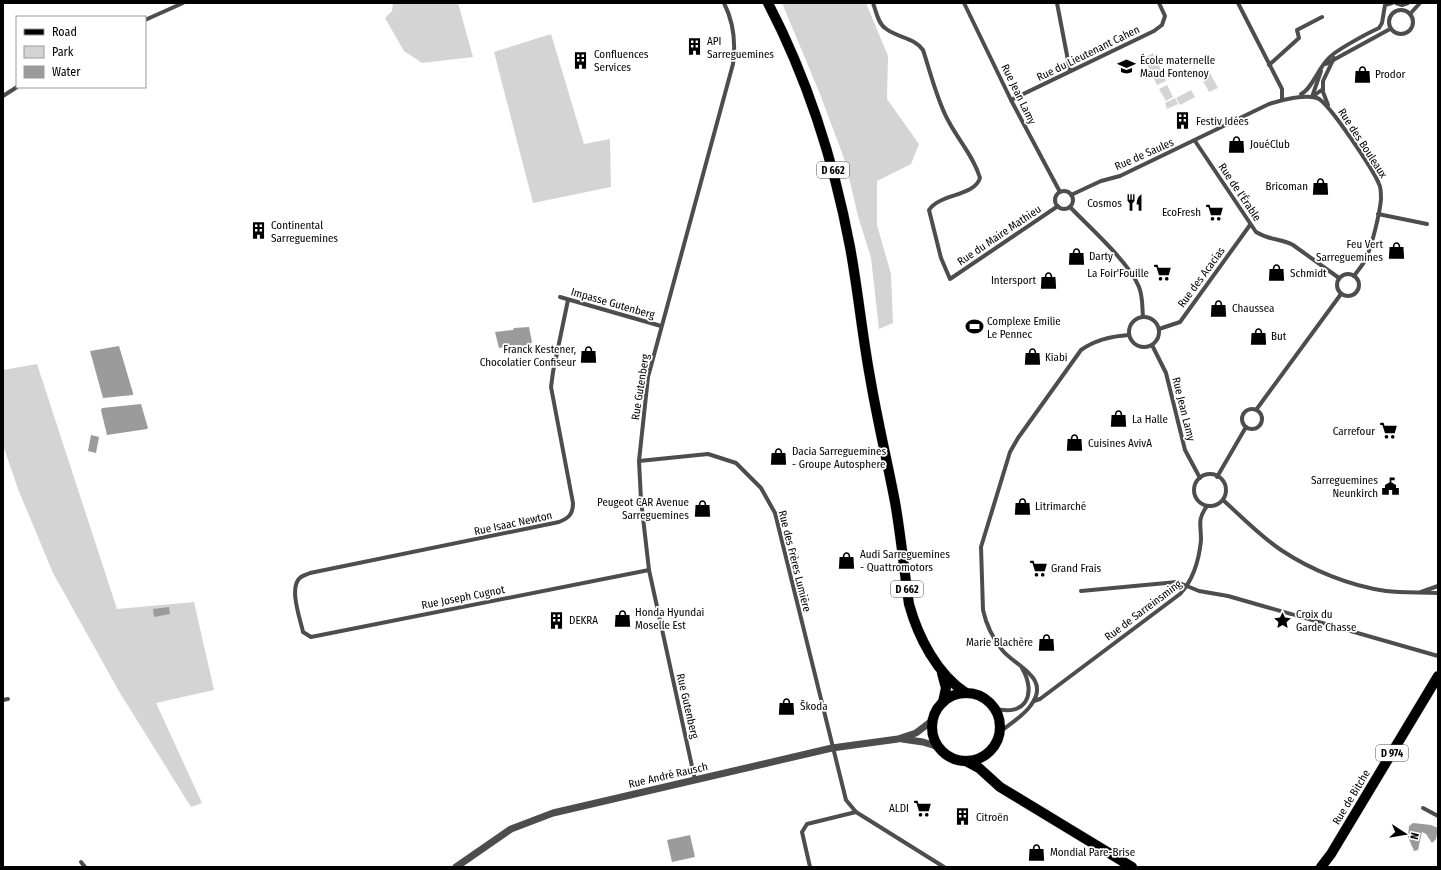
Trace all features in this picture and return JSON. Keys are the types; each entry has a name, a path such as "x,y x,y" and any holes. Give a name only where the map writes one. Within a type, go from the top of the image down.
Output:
{"main road":[{"name":"D 662","path":"768,3 803,80 835,175 851,250 870,377 895,504 909,604 918,632 940,667 954,684 966,693"},
{"name":"D 662","path":"940,667 946,688 943,702"},
{"name":"Rue de Bitche","path":"1321,867 1438,676"},
{"path":"966,761 978,758 989,751 999,733 999,724 994,708 982,697 966,693 954,695 943,702 935,714 933,720 933,735 939,747 948,756 966,761 1000,787 1132,867"},
{"path":"989,751 987,765 990,779"}],"street":[{"path":"146,20 183,3"},
{"name":"Rue Gutenberg","path":"695,780 649,570 641,500 639,461 648,377 733,64 735,39 733,26 724,3"},
{"name":"Rue du Maire Mathieu","path":"873,3 879,20 886,29 918,43 923,50 948,121 965,146 980,178 975,187 935,202 929,210 941,258 950,279 1058,206"},
{"name":"Rue Jean Lamy","path":"964,3 1011,100 1060,192"},
{"path":"1057,3 1070,71"},
{"name":"Rue du Lieutenant Cahen","path":"1011,100 1154,32 1162,25 1165,16 1159,3"},
{"path":"1238,3 1282,89 1282,100"},
{"path":"1396,3 1402,5 1408,3"},
{"path":"1410,14 1420,3"},
{"path":"1301,94 1310,86 1315,75 1330,57 1379,28 1382,23 1385,5 1390,4 1391,15 1388,22 1390,29 1396,34 1408,32 1413,23 1410,14 1402,10 1394,12 1391,15"},
{"path":"1269,65 1299,38 1297,30 1322,17"},
{"path":"1312,97 1319,74 1325,64 1390,29"},
{"path":"1328,106 1322,81 1335,58"},
{"path":"3,96 16,88"},
{"path":"1312,97 1323,89"},
{"name":"Rue de Saules","path":"1071,195 1101,181 1120,176 1269,104 1282,100 1312,97"},
{"name":"Rue des Bouleaux","path":"1312,97 1319,98 1328,106 1345,129 1380,184 1381,199 1366,258 1354,276"},
{"name":"Rue de l'Érable","path":"1195,141 1256,232 1266,238 1293,245 1339,278"},
{"path":"1064,191 1071,195 1072,202 1070,207 1066,209 1058,206 1056,196 1060,192 1064,191"},
{"path":"1070,207 1119,257 1138,285 1143,299 1143,317"},
{"path":"1378,214 1427,224"},
{"name":"Rue des Acacias","path":"1159,329 1180,322 1250,225"},
{"path":"1345,274 1354,276 1359,282 1357,292 1348,297 1341,294 1336,285 1339,278 1345,274"},
{"path":"1256,410 1341,294"},
{"name":"Impasse Gutenberg","path":"560,298 661,326"},
{"name":"Rue Isaac Newton","path":"299,611 294,590 301,577 310,573 559,522 568,518 573,510 573,503 551,387 568,300"},
{"path":"1143,317 1154,321 1159,329 1158,337 1152,345 1142,347 1132,341 1129,335 1132,323 1143,317"},
{"path":"1034,701 1036,682 1030,672 1022,668 1003,651 985,619 980,563 981,547 1010,452 1018,438 1081,350 1095,342 1118,336 1129,335"},
{"name":"Rue Jean Lamy","path":"1152,345 1166,373 1185,450 1200,478"},
{"path":"1251,409 1256,410 1262,417 1260,425 1252,429 1246,427 1242,419 1244,414 1251,409"},
{"path":"1217,477 1246,427"},
{"name":"Rue des Frères Lumière","path":"639,461 708,454 736,463 761,488 775,513 846,800 856,812"},
{"path":"1210,474 1217,477 1224,483 1226,488 1223,500 1217,505 1207,506 1199,501 1194,492 1195,486 1200,478 1210,474"},
{"path":"1223,500 1259,533 1281,550 1306,564 1343,580 1384,590 1438,593"},
{"path":"1080,591 1177,582 1187,586 1196,566 1200,551 1199,521 1207,506"},
{"name":"Rue Joseph Cugnot","path":"299,611 303,632 310,637 649,570"},
{"name":"Rue de Sarreinsming","path":"999,733 1023,714 1034,701 1040,700 1180,594 1187,586 1199,591 1228,596 1438,656"},
{"path":"1419,592 1438,586"},
{"path":"994,708 1010,711 1025,703 1030,690 1028,679 1022,668"},
{"path":"3,700 8,699"},
{"name":"Rue André Rausch","path":"456,867 511,829 554,814 832,748 898,738 916,733 933,720"},
{"name":"Rue André Rausch","path":"898,738 915,740 939,747"},
{"path":"1423,808 1438,816"},
{"path":"810,867 802,832 807,824 856,812 944,867"},
{"path":"81,862 85,867"}],"green space":[{"path":"393,3 458,3 473,57 422,63 404,51 385,18 392,11"},
{"path":"782,3 866,3 888,56 887,99 919,144 911,164 877,181 877,225 891,274 893,323 879,329 871,258 858,216 845,161 820,94"},
{"path":"551,34 584,144 610,139 611,187 533,203 494,52"},
{"path":"1153,53 1166,81 1157,85 1144,58"},
{"path":"1209,71 1218,88 1209,92 1200,75"},
{"path":"1167,85 1173,97 1166,101 1159,89"},
{"path":"1191,90 1195,97 1180,105 1176,98"},
{"path":"1175,98 1178,104 1167,109 1165,103"},
{"path":"37,364 117,609 194,602 214,690 156,703 202,803 191,807 120,693 53,573 18,489 3,445 3,370"}],"water":[{"path":"529,327 532,342 529,346 515,345 499,348 495,332"},
{"path":"119,346 133,395 103,398 90,351"},
{"path":"141,404 148,428 147,429 107,435 101,410 102,408"},
{"path":"91,435 99,437 96,453 88,451"},
{"path":"169,607 170,614 154,617 153,609"},
{"path":"1413,823 1431,825 1438,828 1436,839 1432,843 1426,834 1422,832 1418,850 1414,851 1408,837 1409,826"},
{"path":"690,835 695,857 672,862 667,840"}],"place":[{"name":"API Sarreguemines","path":"694,47"},
{"name":"Confluences Services","path":"581,60"},
{"name":"École maternelle Maud Fontenoy","path":"1127,66"},
{"name":"Prodor","path":"1362,74"},
{"name":"Festiv Idées","path":"1183,121"},
{"name":"JouéClub","path":"1237,144"},
{"name":"Bricoman","path":"1321,186"},
{"name":"Cosmos","path":"1135,203"},
{"name":"EcoFresh","path":"1214,212"},
{"name":"Continental Sarreguemines","path":"258,231"},
{"name":"Feu Vert Sarreguemines","path":"1396,250"},
{"name":"Darty","path":"1076,256"},
{"name":"La Foir'Fouille","path":"1162,273"},
{"name":"Schmidt","path":"1277,273"},
{"name":"Intersport","path":"1049,280"},
{"name":"Chaussea","path":"1219,308"},
{"name":"Complexe Emilie Le Pennec","path":"974,327"},
{"name":"But","path":"1258,336"},
{"name":"Franck Kestener, Chocolatier Confiseur","path":"589,355"},
{"name":"Kiabi","path":"1032,357"},
{"name":"La Halle","path":"1119,419"},
{"name":"Carrefour","path":"1388,431"},
{"name":"Cuisines AvivA","path":"1075,443"},
{"name":"Dacia Sarreguemines - Groupe Autosphere","path":"779,457"},
{"name":"Sarreguemines Neunkirch","path":"1391,486"},
{"name":"Litrimarché","path":"1022,506"},
{"name":"Peugeot CAR Avenue Sarreguemines","path":"702,508"},
{"name":"Audi Sarreguemines - Quattromotors","path":"847,560"},
{"name":"Grand Frais","path":"1038,568"},
{"name":"Honda Hyundai Moselle Est","path":"622,618"},
{"name":"DEKRA","path":"556,620"},
{"name":"Croix du Garde Chasse","path":"1283,620"},
{"name":"Marie Blachère","path":"1046,642"},
{"name":"Škoda","path":"787,706"},
{"name":"ALDI","path":"922,808"},
{"name":"Citroën","path":"963,817"},
{"name":"Mondial Pare-Brise","path":"1037,852"}]}
